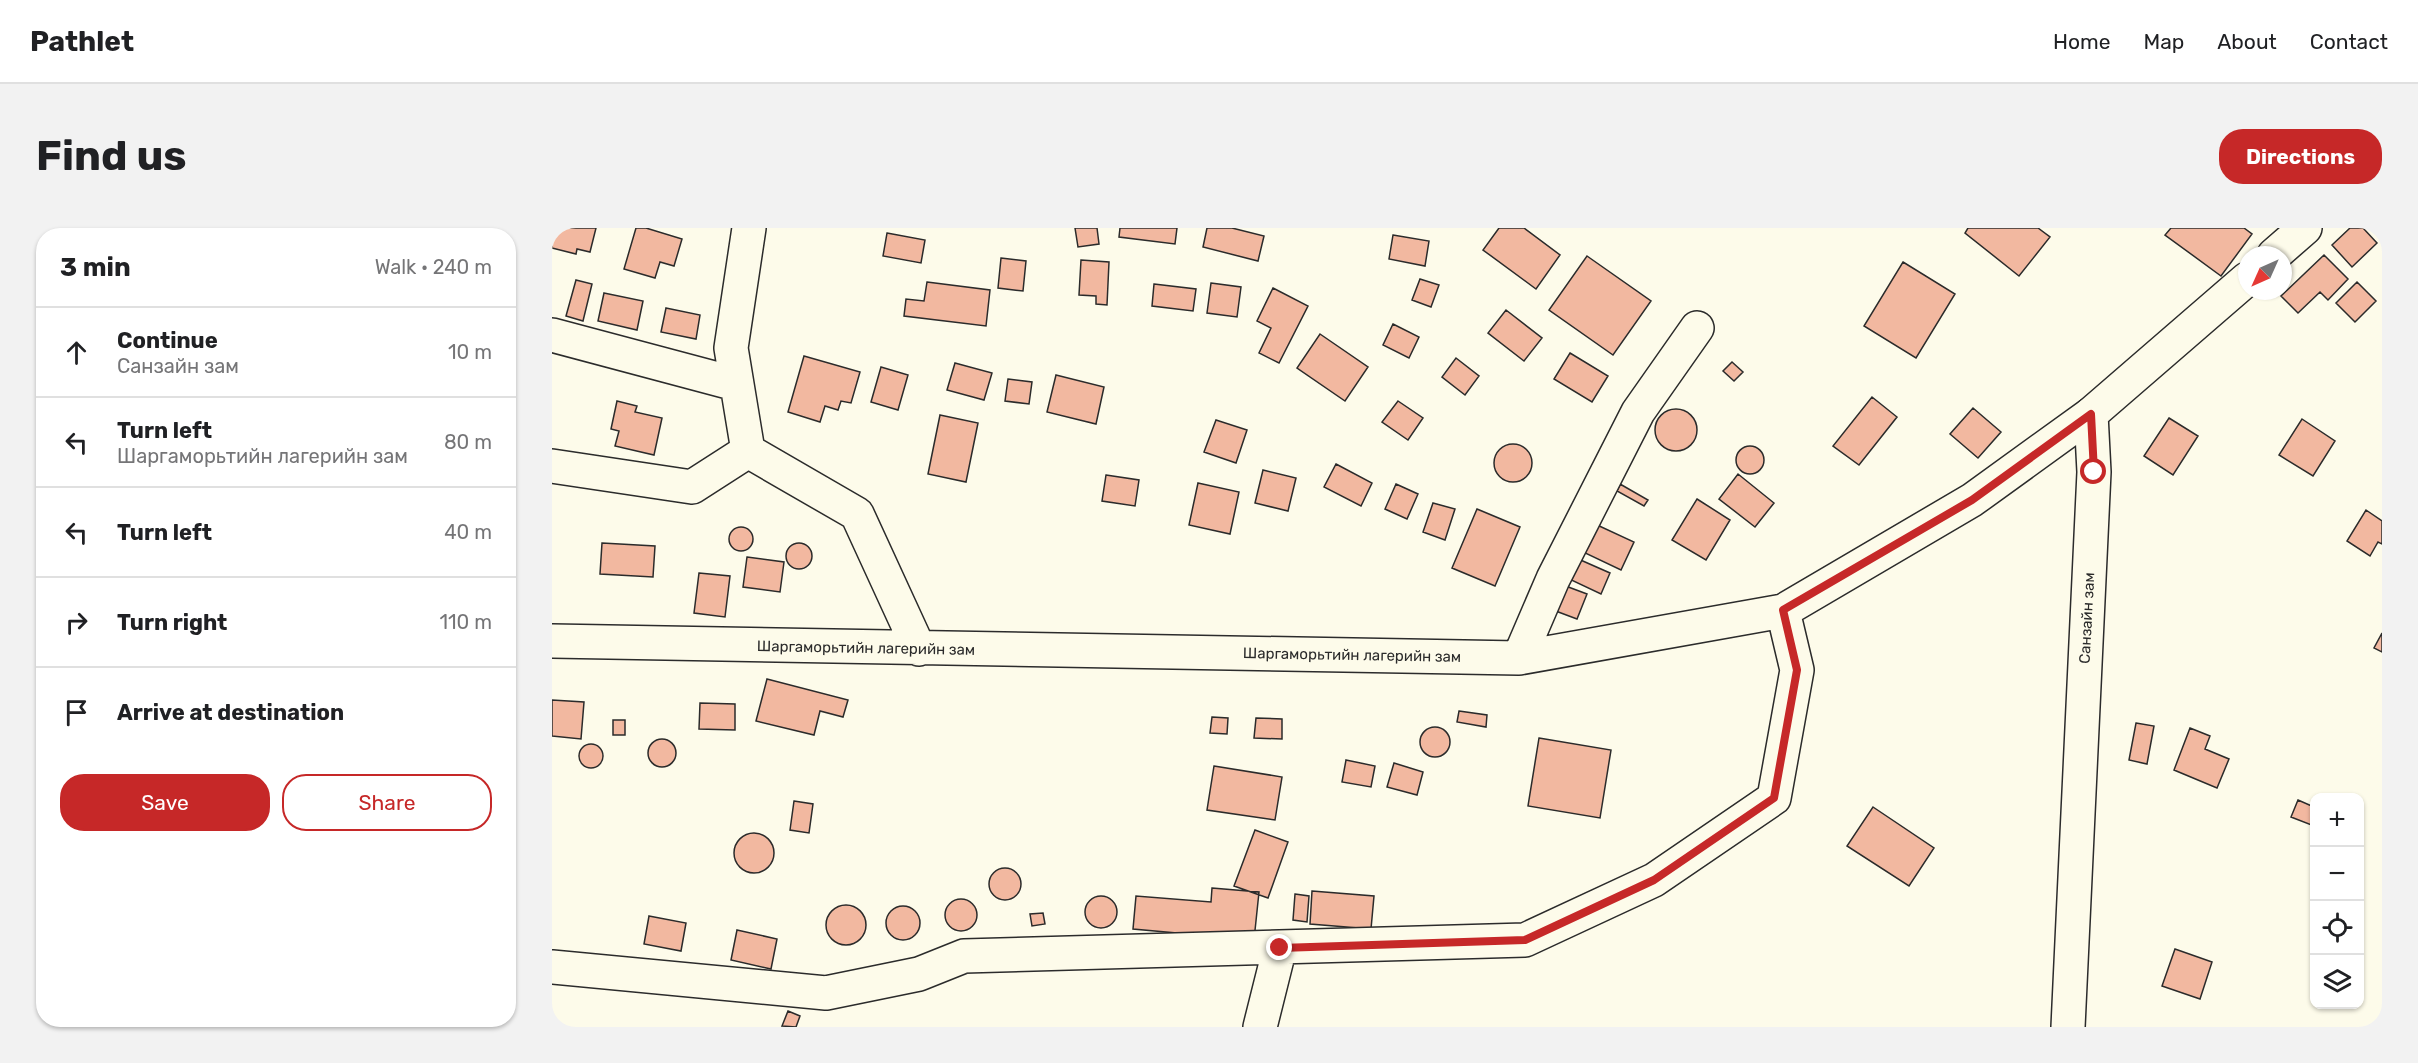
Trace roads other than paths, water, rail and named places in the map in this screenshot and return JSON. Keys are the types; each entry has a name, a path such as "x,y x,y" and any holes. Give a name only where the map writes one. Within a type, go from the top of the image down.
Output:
{"street":[{"path":"747,451 731,348 749,228"},
{"path":"2284,246 2305,228"},
{"path":"2091,414 2238,287"},
{"path":"1520,658 1553,579 1638,412 1697,328"},
{"path":"552,335 736,384"},
{"name":"Шаргаморьтийн лагерийн зам","path":"552,641 1520,658 1783,610 1972,500 2091,414"},
{"name":"Санзайн зам","path":"2068,1027 2094,472 2091,414"},
{"path":"552,465 692,487 747,451"},
{"path":"747,451 857,514 920,649"},
{"path":"552,967 826,993 919,975 964,956 1525,940 1654,880 1774,798 1797,670 1783,610"},
{"path":"1260,1027 1280,948"}]}
